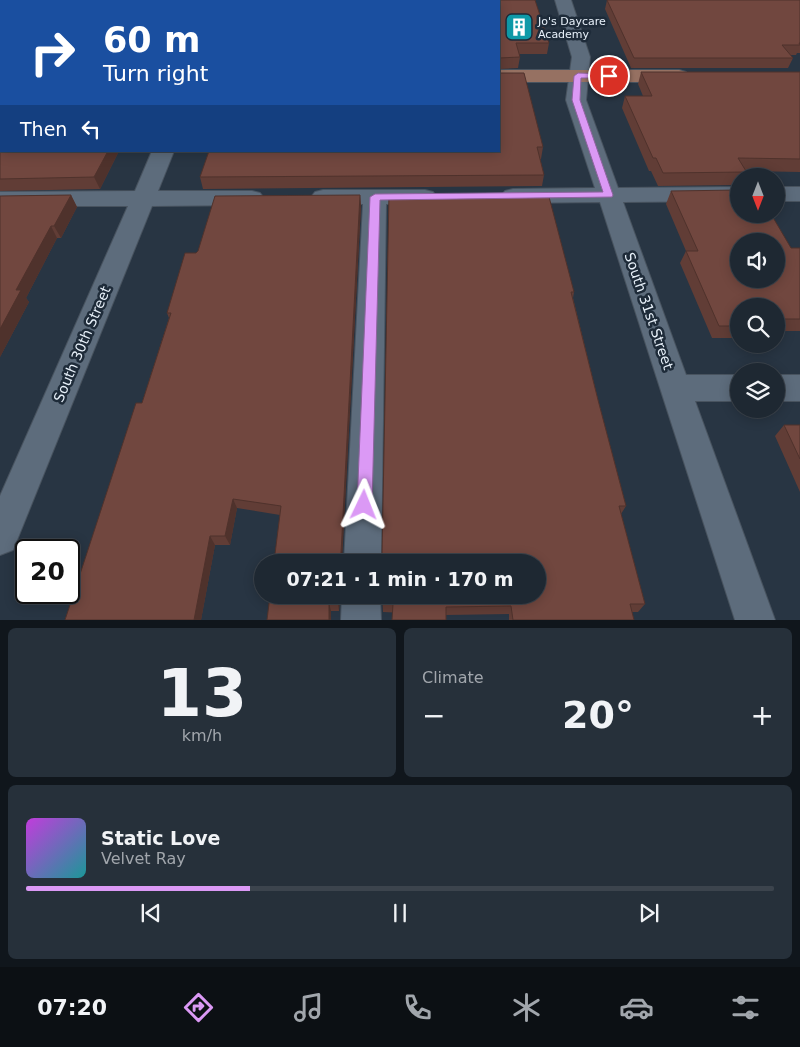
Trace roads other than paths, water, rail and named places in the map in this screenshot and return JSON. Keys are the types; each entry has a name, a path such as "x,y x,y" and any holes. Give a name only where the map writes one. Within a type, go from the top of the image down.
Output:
{"main road":[{"path":"500,76 693,76"}],"street":[{"name":"South 31st Street","path":"563,0 581,57 576,100 755,620"},
{"name":"South 30th Street","path":"0,536 164,152"},
{"path":"494,196 730,194"},
{"path":"785,194 800,194"},
{"path":"306,197 444,196"},
{"path":"362,554 375,197"},
{"path":"0,199 277,198"},
{"path":"675,388 730,388"},
{"path":"785,388 800,388"},
{"path":"361,604 361,620"}],"place":[{"name":"Jo's Daycare Academy","path":"519,27"}]}
